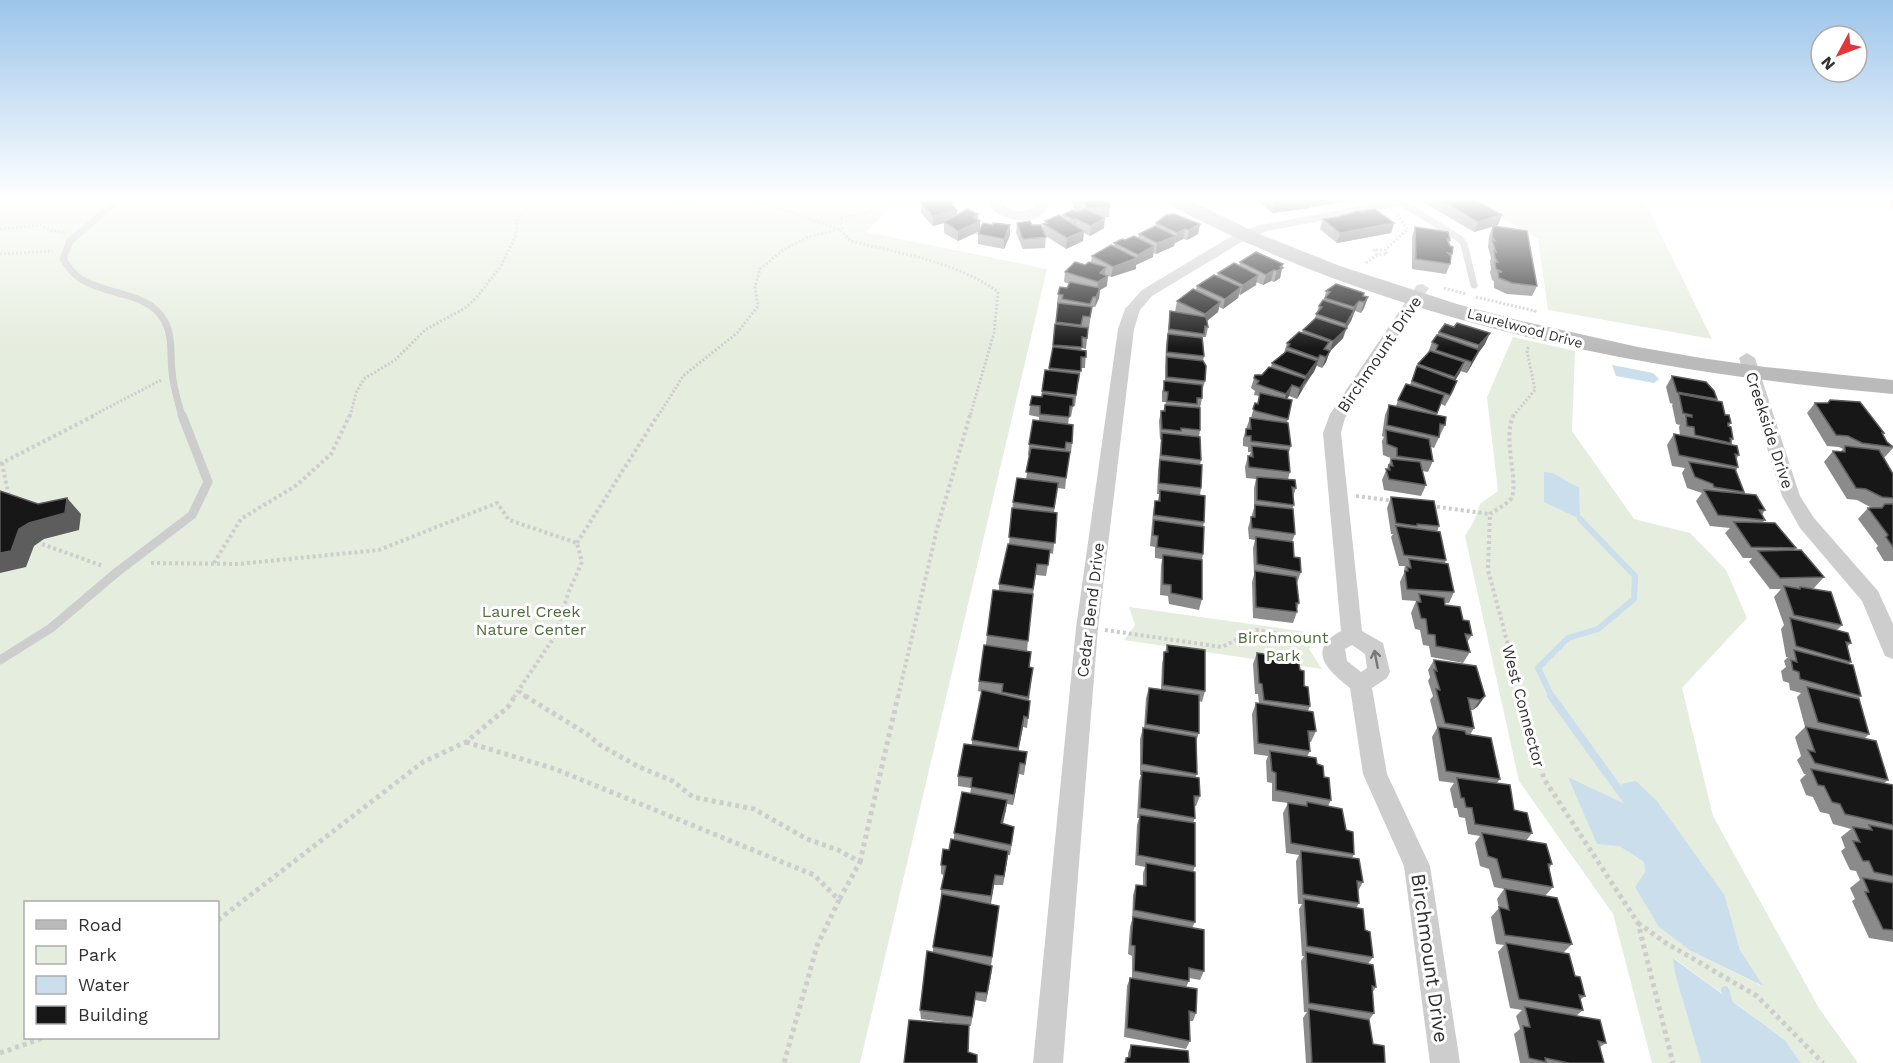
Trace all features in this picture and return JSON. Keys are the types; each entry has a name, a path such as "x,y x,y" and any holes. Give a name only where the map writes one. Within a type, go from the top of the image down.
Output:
{"street":[{"name":"Cedar Bend Drive","path":"1048,1063 1057,981 1086,628 1126,329 1133,309 1139,301 1159,285 1221,250"},
{"name":"Laurelwood Drive","path":"1306,250 1426,291 1610,335 1749,366 1893,387"},
{"name":"Birchmount Drive","path":"1426,291 1336,418 1332,433 1338,495 1343,640 1336,664 1360,684 1375,774 1417,866 1445,1063"},
{"name":"Laurelwood Drive","path":"1749,366 1893,374"},
{"name":"Creekside Drive","path":"1749,366 1791,496 1807,523 1871,597 1893,650"},
{"path":"1343,640 1375,649 1379,672 1360,684"}],"lane":[{"path":"0,660 51,628 117,572 192,515 208,482 178,398 172,374 169,327 151,305 101,289 68,271 63,259 65,250"},
{"path":"1465,250 1474,285"}],"path":[{"path":"0,254 65,250"},
{"path":"214,563 241,519 297,485 331,454 350,416 356,393 364,379 395,360 425,330 465,308 476,298 501,266 509,250"},
{"path":"219,919 423,762 466,742 508,707 555,636 569,591 582,562 577,543 683,376 737,333 758,306 755,287 760,269 784,250"},
{"path":"784,1063 817,946 860,862 937,529 994,333 998,292 986,281 961,271 883,250"},
{"path":"1366,263 1377,255 1387,254 1385,250"},
{"path":"1359,261 1376,267"},
{"path":"1426,291 1535,311"},
{"path":"1421,505 1490,514 1511,499 1514,489 1508,441 1512,417 1535,390 1527,351 1530,339"},
{"path":"10,504 1,464 172,374"},
{"path":"1338,495 1398,502"},
{"path":"129,563 238,564 379,550 497,503 509,520 577,543"},
{"name":"West Connector","path":"1490,514 1488,570 1544,780 1638,923 1673,1063"},
{"path":"42,544 117,572"},
{"path":"1086,628 1222,647 1256,630 1343,640"},
{"path":"519,691 532,703 587,734 600,745 637,766 673,781 693,796 754,809 807,839 838,850 860,862"},
{"path":"466,742 555,769 814,875 839,900"},
{"path":"1638,923 1666,944 1757,996 1823,1063"},
{"path":"0,1053 40,1039"}],"green space":[{"name":"Laurel Creek Nature Center","path":"0,250 952,250 1047,269 860,1063 0,1063"},
{"path":"1539,250 1668,250 1712,339 1548,310"},
{"path":"1513,337 1575,351 1572,431 1634,519 1690,533 1726,570 1747,618 1682,688 1713,816 1819,1008 1858,1063 1801,1063 1785,1040 1674,958 1675,974 1701,1063 1652,1063 1613,914 1519,781 1465,536 1480,504 1498,491 1487,397","holes":["1627,805 1725,896 1740,950 1762,986 1691,951 1645,872 1644,862 1619,846"]},
{"name":"Birchmount Park","path":"1129,607 1321,634 1309,649 1322,669 1124,640 1135,625"}],"water":[{"path":"1612,365 1653,373 1659,379 1654,383 1616,376"},
{"path":"1544,472 1553,473 1579,488 1580,519 1544,502"},
{"path":"1568,777 1627,805 1621,784 1636,781 1657,801 1725,896 1740,950 1763,986 1691,951 1659,927 1635,887 1645,872 1644,862 1619,846 1597,844"},
{"path":"1673,958 1785,1040 1801,1063 1701,1063 1675,974"}],"building":[{"path":"1103,250 1120,250 1137,258 1113,267 1092,256"},
{"path":"1127,250 1148,250 1138,255"},
{"path":"1416,250 1453,250 1452,254 1448,253 1451,256 1450,264 1416,259"},
{"path":"1495,250 1530,250 1537,286 1512,283 1499,278 1498,272 1502,272 1496,269 1495,262 1498,262 1494,251 1496,252"},
{"path":"1256,252 1283,264 1280,267 1283,268 1266,275 1240,262"},
{"path":"1075,262 1085,265 1089,262 1106,267 1100,273 1108,276 1098,282 1065,272"},
{"path":"1234,263 1258,275 1243,285 1218,273"},
{"path":"1214,275 1241,287 1225,299 1197,286"},
{"path":"1070,282 1100,288 1090,304 1062,299 1063,295 1058,294 1060,287 1067,288"},
{"path":"1336,284 1364,293 1363,296 1368,297 1364,302 1359,301 1354,307 1325,298 1330,292 1326,291"},
{"path":"1193,289 1220,302 1205,314 1177,301"},
{"path":"1323,300 1354,310 1346,324 1316,314 1322,307 1319,306"},
{"path":"1058,303 1092,307 1090,317 1083,316 1081,325 1056,322"},
{"path":"1170,311 1206,317 1208,327 1205,326 1204,334 1169,329"},
{"path":"1316,318 1347,328 1333,341 1303,330"},
{"path":"1457,323 1490,333 1479,345 1439,332 1445,324 1454,327"},
{"path":"1055,324 1088,328 1087,338 1082,337 1082,347 1053,345"},
{"path":"1299,332 1329,342 1324,349 1330,351 1326,357 1320,355 1318,358 1288,347 1290,344 1287,343"},
{"path":"1168,334 1202,338 1204,356 1167,352"},
{"path":"1437,335 1479,350 1472,362 1436,350 1438,345 1432,342"},
{"path":"1053,347 1086,351 1086,357 1081,357 1081,371 1049,368"},
{"path":"1287,351 1317,361 1306,376 1272,363"},
{"path":"1430,351 1464,362 1455,377 1418,364"},
{"path":"1167,357 1203,361 1206,366 1205,381 1167,377"},
{"path":"1417,366 1457,381 1450,395 1412,381"},
{"path":"1269,367 1306,379 1300,388 1292,385 1286,394 1257,384 1259,381 1254,378 1255,375 1262,375"},
{"path":"1045,370 1079,374 1076,395 1042,391"},
{"path":"1672,376 1706,382 1714,391 1717,399 1677,392"},
{"path":"1164,381 1202,385 1202,398 1197,398 1197,404 1167,401 1168,392 1164,391"},
{"path":"1406,384 1444,395 1437,413 1398,400"},
{"path":"1260,393 1292,400 1288,419 1253,409 1255,403 1258,404"},
{"path":"1043,394 1073,398 1069,417 1040,414 1040,406 1030,405 1032,396 1042,397"},
{"path":"1679,394 1722,402 1725,415 1729,415 1731,423 1728,423 1728,426 1731,427 1733,439 1730,438 1731,443 1695,435 1694,427 1687,426 1686,416 1692,417 1692,415 1683,413"},
{"path":"1830,400 1860,402 1884,433 1882,433 1887,442 1893,447 1862,443 1848,436 1836,435 1815,403 1828,403"},
{"path":"1165,405 1200,408 1200,430 1162,429 1161,411 1165,411"},
{"path":"1389,405 1446,417 1445,425 1440,424 1439,437 1387,425"},
{"path":"1250,418 1288,423 1291,446 1251,441 1251,436 1246,436 1246,429 1251,429"},
{"path":"1033,420 1073,425 1072,443 1066,442 1065,449 1029,444"},
{"path":"1386,430 1429,439 1433,461 1397,456 1397,448 1387,444"},
{"path":"1162,433 1200,437 1201,460 1161,455"},
{"path":"1674,434 1737,446 1739,455 1735,454 1738,467 1679,455"},
{"path":"1252,446 1288,450 1290,472 1249,467 1248,456 1253,457"},
{"path":"1845,446 1879,450 1893,474 1893,498 1882,497 1866,489 1856,488 1833,451 1845,452"},
{"path":"1031,448 1070,452 1066,478 1026,472"},
{"path":"1391,459 1420,462 1426,485 1389,479 1386,469 1390,470 1389,465 1393,466"},
{"path":"1160,460 1202,465 1201,488 1159,483"},
{"path":"1689,462 1735,469 1744,492 1714,487 1713,484 1695,477"},
{"path":"1257,477 1295,480 1296,488 1292,487 1294,505 1257,500"},
{"path":"1017,478 1058,483 1054,508 1013,502"},
{"path":"1160,490 1205,496 1204,522 1154,515 1155,501 1160,501"},
{"path":"1704,490 1756,495 1765,510 1759,510 1765,520 1718,515"},
{"path":"0,491 38,504 67,498 65,513 29,523 19,529 11,551 0,553"},
{"path":"1391,497 1434,501 1439,526 1396,523"},
{"path":"1885,504 1893,504 1893,547 1886,537 1888,535 1868,508 1882,508"},
{"path":"1255,505 1293,509 1295,534 1252,528 1251,517 1255,517"},
{"path":"1012,508 1057,513 1055,543 1009,537"},
{"path":"1154,520 1204,527 1203,554 1157,547 1158,536 1153,535"},
{"path":"1734,522 1775,523 1796,548 1751,547"},
{"path":"1396,526 1440,532 1446,560 1404,555"},
{"path":"1256,537 1293,542 1294,557 1300,558 1301,572 1257,564"},
{"path":"1008,544 1050,550 1048,565 1037,564 1033,589 999,584"},
{"path":"1801,550 1824,577 1780,578 1758,551"},
{"path":"1163,555 1202,560 1202,599 1171,593 1171,585 1163,584"},
{"path":"1409,559 1448,564 1454,592 1407,589 1405,571 1408,571 1407,567 1411,568"},
{"path":"1255,571 1296,577 1299,603 1296,603 1297,612 1256,607"},
{"path":"1784,586 1831,592 1842,625 1794,615"},
{"path":"993,590 1033,594 1028,641 987,635"},
{"path":"1419,594 1444,598 1445,605 1460,607 1463,620 1469,621 1472,635 1465,634 1470,652 1436,646 1435,635 1428,634 1426,619 1421,618 1417,602 1421,602"},
{"path":"1790,618 1848,633 1851,643 1846,642 1851,662 1796,646"},
{"path":"984,645 1031,652 1029,667 1033,668 1028,697 1002,692 1003,684 979,681"},
{"path":"1167,645 1205,650 1205,691 1163,685 1164,652 1168,652"},
{"path":"1794,650 1853,665 1861,696 1800,679 1799,672 1793,670 1791,660 1797,662"},
{"path":"1257,653 1298,659 1300,670 1304,671 1304,686 1308,687 1310,706 1264,700 1262,684 1259,683"},
{"path":"1434,660 1476,666 1485,696 1480,700 1468,698 1474,728 1445,723 1436,689 1440,690 1434,670 1437,671"},
{"path":"1807,687 1859,699 1869,734 1818,722"},
{"path":"1149,688 1199,695 1199,733 1146,724"},
{"path":"982,690 1030,701 1028,718 1024,716 1018,748 972,740"},
{"path":"1256,703 1313,712 1316,731 1308,731 1310,751 1258,743"},
{"path":"1438,727 1491,738 1500,779 1446,771"},
{"path":"1806,727 1876,741 1888,780 1815,763 1808,750 1815,752"},
{"path":"1143,728 1196,737 1197,774 1142,764"},
{"path":"964,744 1027,752 1025,764 1020,763 1014,795 971,787 972,778 958,776"},
{"path":"1270,751 1316,758 1317,764 1323,766 1324,777 1329,778 1331,800 1276,790 1276,773 1272,771"},
{"path":"1811,769 1893,785 1893,825 1845,814 1840,804 1832,802 1824,786 1818,785"},
{"path":"1142,771 1199,778 1200,796 1194,796 1195,818 1140,808"},
{"path":"1457,778 1510,785 1514,810 1527,813 1532,833 1475,824 1472,808 1466,807 1464,798 1461,798"},
{"path":"962,792 1007,800 1001,823 1014,827 1011,845 954,833"},
{"path":"1307,802 1342,809 1346,830 1353,832 1354,854 1291,843 1288,803 1307,806"},
{"path":"1140,815 1195,823 1195,866 1138,855"},
{"path":"1869,825 1893,830 1893,876 1874,872 1869,861 1863,861 1853,841 1860,842 1853,827 1872,830"},
{"path":"1482,833 1546,844 1552,864 1548,864 1553,887 1502,878 1497,859 1488,856"},
{"path":"951,839 1008,851 1004,876 995,875 991,896 941,889 946,866 941,865 943,849 949,850"},
{"path":"1301,851 1359,859 1363,882 1357,881 1359,903 1303,894"},
{"path":"1146,863 1195,872 1195,922 1134,910 1136,885 1146,886"},
{"path":"1863,878 1893,883 1893,930 1883,929 1865,892 1869,892"},
{"path":"1505,889 1557,898 1572,944 1505,935 1499,907 1509,910"},
{"path":"942,894 999,906 992,957 933,947"},
{"path":"1304,899 1363,909 1365,930 1370,932 1373,957 1307,946"},
{"path":"1133,917 1204,930 1204,971 1189,968 1189,981 1134,971 1135,946 1131,945"},
{"path":"1506,943 1569,954 1575,976 1580,977 1585,996 1579,995 1583,1010 1519,999"},
{"path":"927,951 992,966 987,993 976,992 972,1017 920,1010"},
{"path":"1306,952 1373,965 1376,987 1372,986 1374,1013 1309,1003"},
{"path":"1130,978 1197,989 1196,1013 1189,1011 1190,1041 1127,1028"},
{"path":"1525,1007 1600,1020 1606,1043 1598,1041 1604,1063 1569,1063 1545,1058 1546,1062 1529,1058 1523,1026 1530,1027"},
{"path":"1309,1009 1369,1020 1373,1044 1384,1046 1385,1063 1312,1063"},
{"path":"909,1020 969,1025 968,1052 977,1055 977,1063 904,1063"},
{"path":"1131,1045 1188,1051 1189,1063 1126,1063 1126,1058 1130,1057"}],"waterway":[{"path":"1552,697 1538,668 1568,638 1598,629 1634,599 1635,576 1580,519"},
{"path":"1551,696 1630,805"},
{"path":"1725,990 1729,1003"}]}
